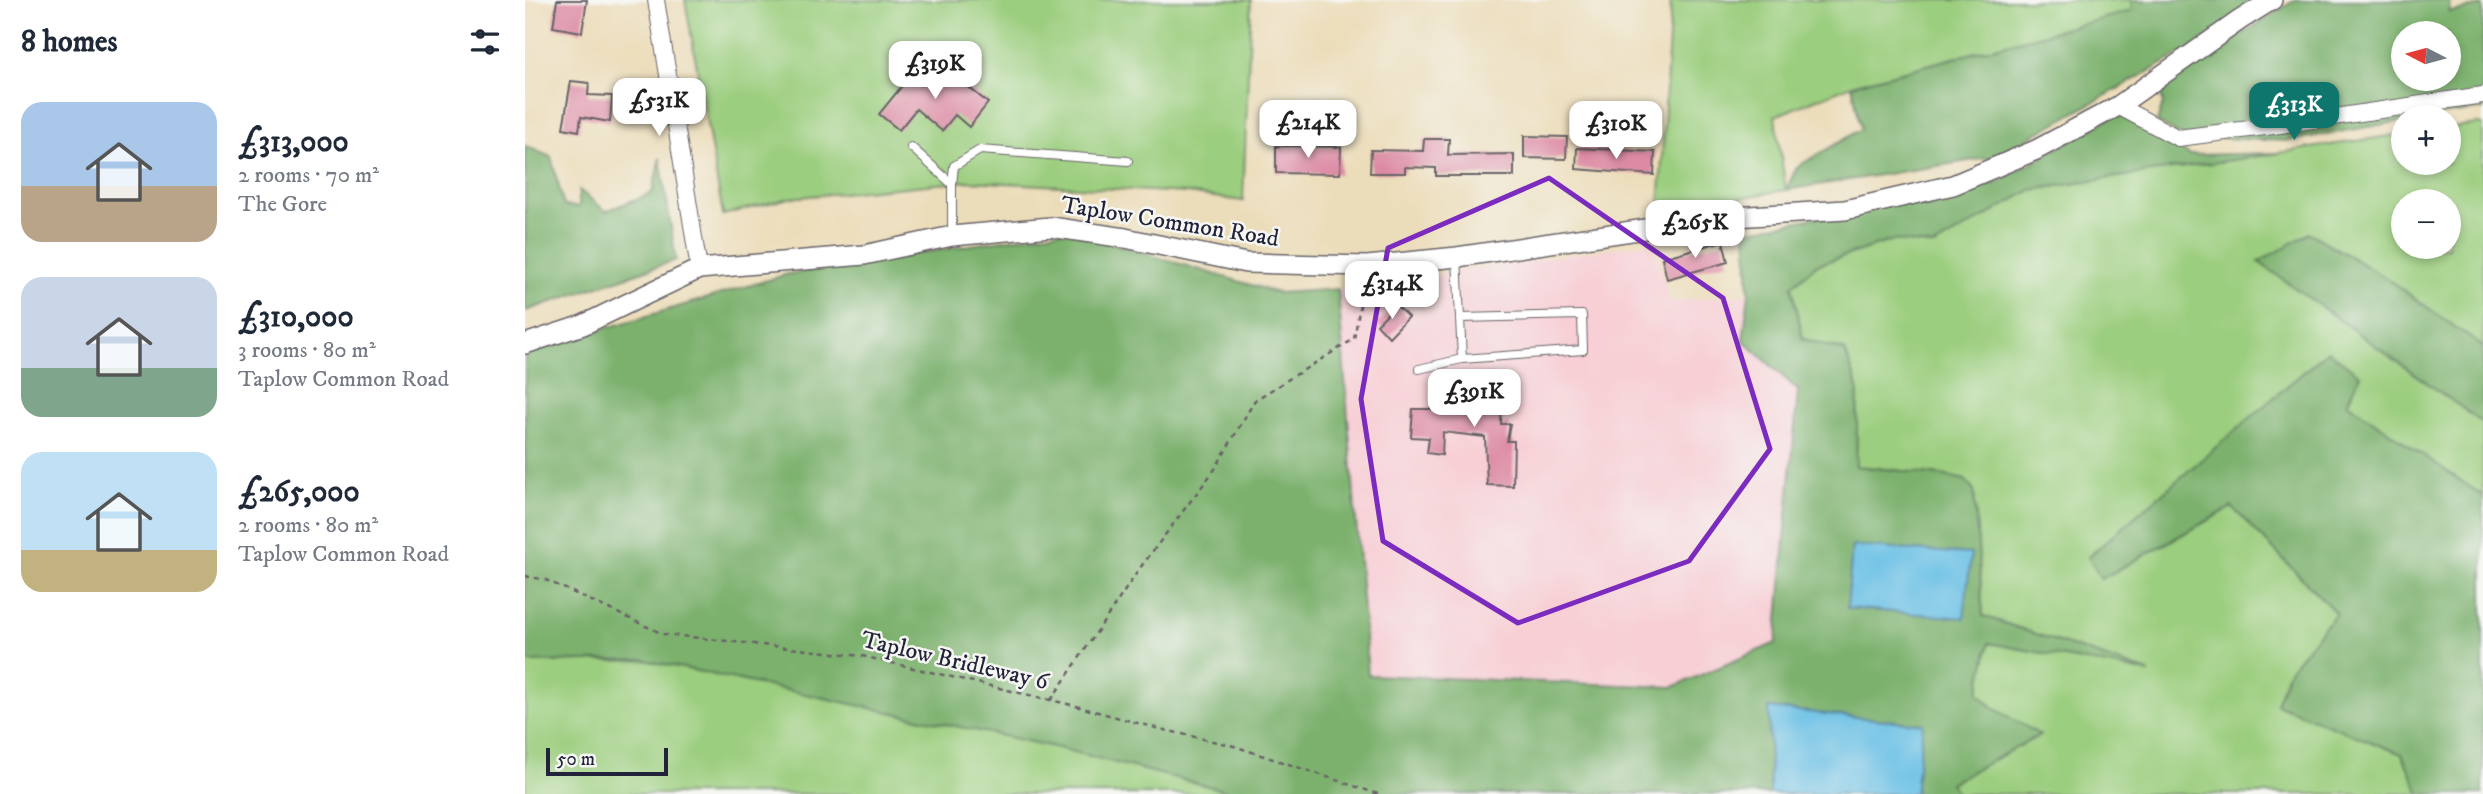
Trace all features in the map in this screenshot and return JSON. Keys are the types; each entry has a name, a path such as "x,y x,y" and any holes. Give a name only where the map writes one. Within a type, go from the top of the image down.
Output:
{"street":[{"path":"656,0 699,269"},
{"name":"Taplow Common Road","path":"525,344 583,324 699,269 864,255 952,236 1051,227 1125,237 1246,263 1367,266 1457,257 1719,218 1845,211 1953,185 2036,150 2118,106 2239,20 2272,0"},
{"path":"2118,106 2178,138 2483,95"}],"lane":[{"path":"911,147 952,184"},
{"path":"952,236 954,166 980,150 1128,161"},
{"path":"1457,257 1462,359"},
{"path":"1419,369 1462,359 1583,350 1582,315 1460,318"}],"path":[{"path":"1051,700 1140,568 1215,468 1255,400 1353,339 1367,266"},
{"name":"Taplow Bridleway 6","path":"525,576 546,580 663,634 862,656 1051,700 1234,747 1378,794"}],"highlighted area":[{"path":"1549,178 1723,298 1770,449 1689,561 1518,623 1383,541 1361,399 1388,248"}],"shaded area":[{"path":"1653,242 1670,302 1749,293 1743,340 1798,389 1776,643 1673,687 1368,675 1338,289"}],"green space":[{"path":"685,0 1251,0 1243,201 1187,193 969,181 789,198 723,215"},
{"path":"1671,0 2131,0 2132,11 1852,85 1775,116 1786,190 1659,212"},
{"path":"2131,0 2264,0 2188,50 1994,157 1786,190 1797,167 1861,129 1852,85 2131,11"},
{"path":"2295,0 2449,0 2450,12 2483,6 2483,109 2461,112 2461,105 2391,105 2391,123 2286,141 2181,136 2157,122 2163,103 2159,88"},
{"path":"2118,114 2190,155 2279,153 2031,190 1934,246 1893,240 1816,265 1792,286 1803,339 1845,351 1858,388 1856,466 1965,480 1974,491 1983,616 2150,673 1989,643 1978,693 1995,709 2040,735 1950,783 1958,794 1239,794 1050,746 645,660 525,662 525,355 788,274 1066,230 1278,293 1338,289 1368,675 1673,687 1776,643 1798,390 1743,340 1749,293 1746,231 1996,183"},
{"path":"2483,125 2483,347 2386,278 2310,233 2259,262 2483,423 2483,496 2347,403 2101,579 2232,507 2336,613 2289,670 2276,704 2402,754 2420,794 1958,794 1949,783 2039,736 1995,709 1978,693 1989,643 2144,671 1983,616 1974,491 1965,480 1856,466 1858,388 1845,350 1803,339 1792,286 1816,265 1893,240 1934,246 2031,190 2391,136 2391,175 2461,175 2461,126"},
{"path":"525,146 551,157 564,206 579,207 579,190 606,211 652,193 660,158 676,260 525,311"},
{"path":"2310,233 2386,278 2483,347 2483,423 2259,262"},
{"path":"2328,351 2360,375 2347,403 2483,496 2483,794 2420,794 2402,754 2276,704 2289,670 2336,613 2232,507 2101,579 2088,557"},
{"path":"645,660 1050,746 1239,794 525,794 525,662"}],"water":[{"path":"1852,546 1971,554 1964,618 1847,608"},
{"path":"1769,708 1923,724 1915,794 1770,794"}],"building":[{"path":"557,0 587,0 582,32 553,27"},
{"path":"939,63 988,103 969,127 955,115 942,131 916,109 899,130 879,114 910,76 921,85"},
{"path":"571,81 589,83 588,95 612,96 610,122 581,117 579,131 563,128"},
{"path":"1524,136 1567,137 1566,159 1524,158"},
{"path":"1424,139 1449,139 1448,155 1514,154 1514,176 1436,176 1436,168 1405,167 1405,173 1370,173 1371,150 1423,151"},
{"path":"1276,146 1341,147 1340,174 1276,173"},
{"path":"1577,148 1655,152 1654,175 1576,169"},
{"path":"1723,241 1728,262 1667,279 1662,258"},
{"path":"1396,305 1408,317 1389,337 1377,324"},
{"path":"1482,374 1503,376 1501,424 1510,424 1507,441 1514,441 1513,486 1487,485 1485,437 1443,432 1442,455 1427,453 1429,438 1411,437 1413,409 1455,409 1479,397"}]}
